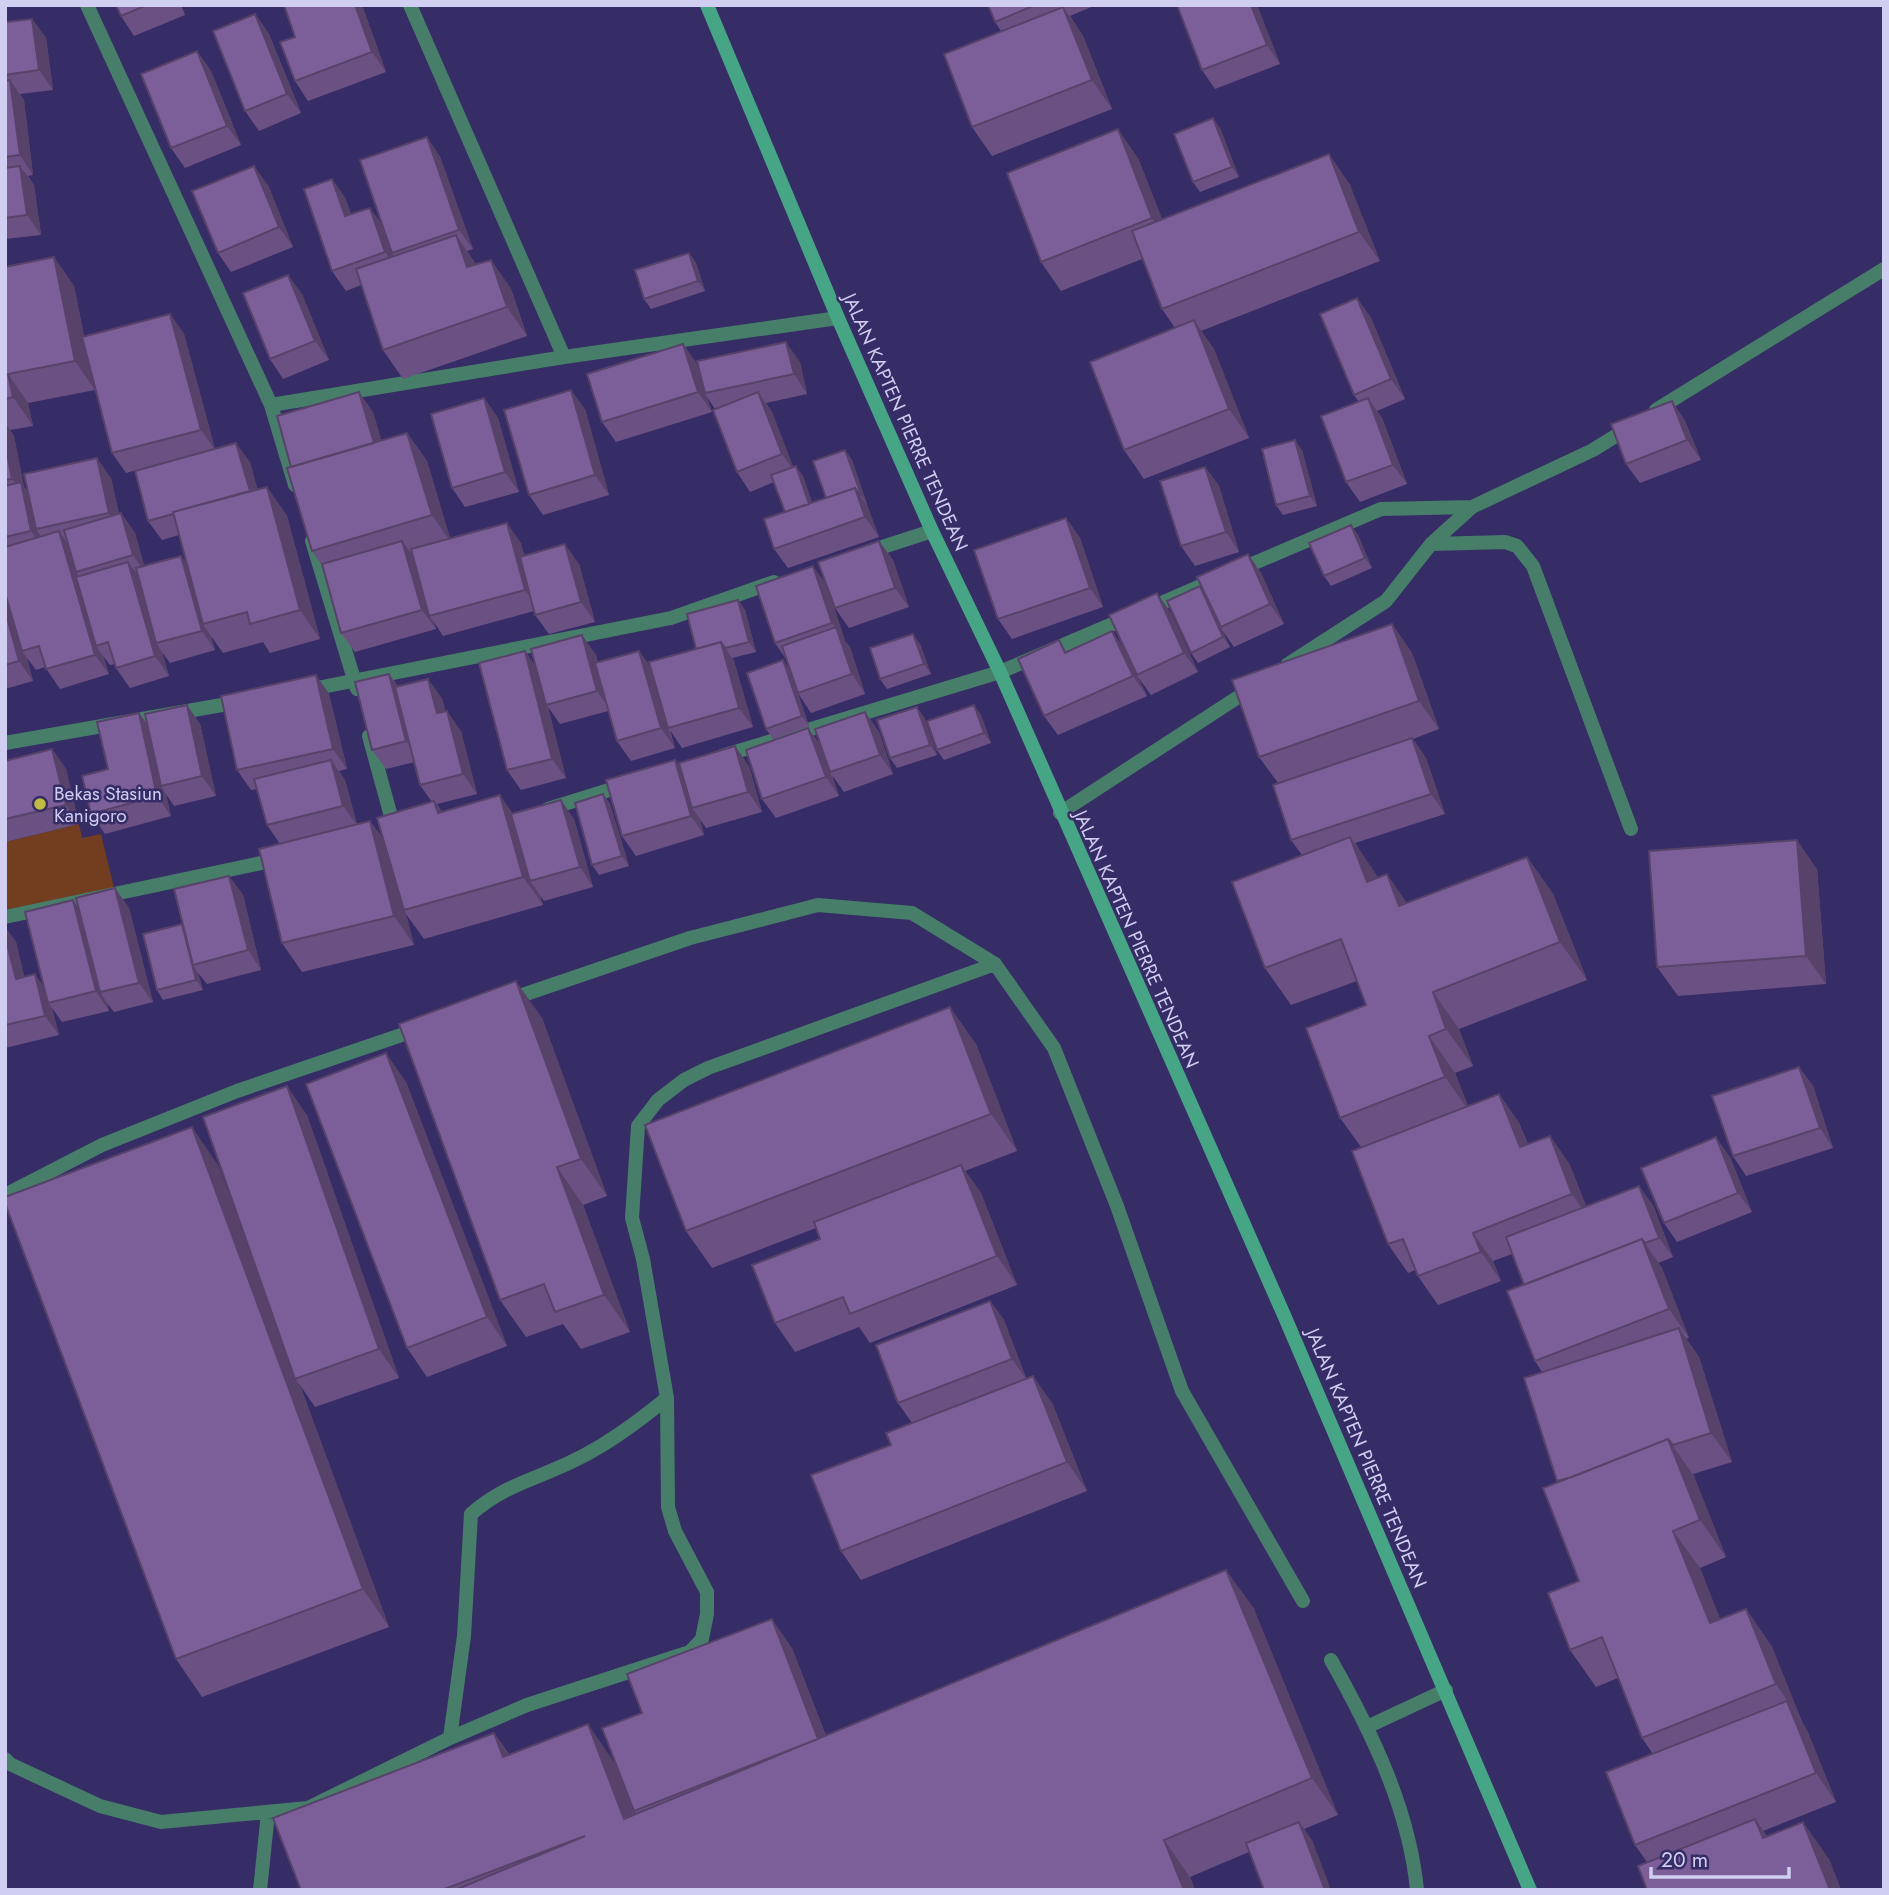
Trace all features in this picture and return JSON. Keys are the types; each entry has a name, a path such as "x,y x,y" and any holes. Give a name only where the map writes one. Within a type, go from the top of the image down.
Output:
{"main road":[{"name":"JALAN KAPTEN PIERRE TENDEAN","path":"707,5 838,318 932,531 1000,672 1284,1315 1530,1890"}],"street":[{"path":"86,5 271,405 299,497"},
{"path":"410,5 564,357"},
{"path":"1060,813 1386,601 1431,544 1472,507 1593,450 1884,269"},
{"path":"271,405 564,357 838,318"},
{"path":"705,761 1000,672 1381,509 1472,507"},
{"path":"307,523 355,681 395,835"},
{"path":"856,556 932,531"},
{"path":"1431,544 1505,542 1517,545 1534,566 1632,829"},
{"path":"288,693 671,618 792,576"},
{"path":"5,743 261,698"},
{"path":"531,813 638,781"},
{"path":"5,917 301,854"},
{"path":"496,1004 691,938 818,905 912,913 995,964 1054,1048 1117,1206 1182,1391 1303,1601"},
{"path":"5,1759 10,1764 100,1806 161,1822 308,1808 450,1738 527,1705 690,1652 702,1639 707,1614 707,1592 674,1531 668,1507 667,1398 643,1259 632,1218 638,1126 658,1100 684,1080 708,1068 995,964"},
{"path":"5,1195 102,1145 224,1096 431,1025"},
{"path":"450,1738 464,1636 471,1514 493,1495 577,1460 621,1433 667,1398"},
{"path":"1331,1660 1369,1726 1413,1850 1417,1890"},
{"path":"1369,1726 1446,1690"},
{"path":"260,1890 268,1813"}],"shaded area":[{"path":"79,824 82,838 101,834 114,888 5,910 5,842"}],"building":[{"path":"116,5 147,5 121,16"},
{"path":"284,5 355,5 372,52 295,81 280,42 295,37"},
{"path":"988,5 1035,5 995,22"},
{"path":"1177,5 1251,5 1267,45 1202,70"},
{"path":"1063,7 1092,80 972,127 944,54"},
{"path":"255,14 287,94 245,111 213,31"},
{"path":"32,19 39,70 5,75 5,22"},
{"path":"197,51 227,126 171,148 141,74"},
{"path":"10,80 20,155 5,157 5,81"},
{"path":"1213,118 1232,167 1193,182 1174,134"},
{"path":"1118,129 1152,218 1041,262 1007,173"},
{"path":"427,137 459,230 392,253 360,160"},
{"path":"1329,154 1359,232 1162,309 1132,231"},
{"path":"20,166 27,215 5,218 5,168"},
{"path":"254,166 279,227 218,253 192,191"},
{"path":"332,179 345,216 370,208 385,252 332,271 304,189"},
{"path":"456,235 467,267 491,260 507,307 383,350 356,269"},
{"path":"689,253 698,281 644,299 635,270"},
{"path":"54,257 75,361 8,374 13,397 5,399 5,267"},
{"path":"288,275 315,341 270,359 243,293"},
{"path":"1357,298 1391,379 1354,395 1320,314"},
{"path":"170,314 201,430 112,453 82,337"},
{"path":"1194,320 1229,409 1124,450 1090,362"},
{"path":"786,342 794,374 705,393 697,361"},
{"path":"683,344 698,392 602,422 587,374"},
{"path":"571,390 595,475 529,495 504,410"},
{"path":"359,392 374,443 291,467 277,416"},
{"path":"758,392 782,454 737,472 713,410"},
{"path":"484,398 505,472 452,488 431,414"},
{"path":"1368,398 1393,465 1346,482 1321,416"},
{"path":"1672,401 1687,440 1626,464 1611,424"},
{"path":"407,433 432,515 312,551 287,468"},
{"path":"1295,440 1310,496 1276,505 1262,449"},
{"path":"5,442 12,479 5,480"},
{"path":"236,443 250,491 148,521 135,471"},
{"path":"845,450 861,494 855,488 826,498 813,461"},
{"path":"97,458 109,513 36,529 24,474"},
{"path":"796,466 809,504 785,512 771,475"},
{"path":"1205,467 1226,532 1181,546 1160,481"},
{"path":"21,482 31,531 5,537 5,486"},
{"path":"267,487 300,610 250,624 247,612 203,624 173,512"},
{"path":"855,488 865,517 774,549 764,519"},
{"path":"121,513 133,555 76,572 64,530"},
{"path":"1066,518 1090,588 998,619 974,550"},
{"path":"507,523 525,590 429,616 411,549"},
{"path":"1351,525 1365,558 1324,576 1309,543"},
{"path":"59,531 95,655 46,669 39,646 22,651 5,593 5,547"},
{"path":"402,541 422,610 341,633 322,564"},
{"path":"879,541 895,588 835,608 818,562"},
{"path":"565,544 581,602 535,615 520,557"},
{"path":"1248,554 1270,604 1221,627 1197,577"},
{"path":"181,556 202,631 156,643 136,568"},
{"path":"128,562 155,656 116,668 108,642 96,646 76,577"},
{"path":"813,566 832,623 775,643 756,586"},
{"path":"1200,586 1223,637 1191,653 1167,601"},
{"path":"1157,593 1184,653 1137,675 1109,615"},
{"path":"738,600 749,642 725,648 721,642 696,649 687,614"},
{"path":"5,610 19,661 5,665"},
{"path":"1392,624 1419,701 1259,757 1232,680"},
{"path":"836,627 852,674 798,693 782,646"},
{"path":"1112,631 1133,676 1044,716 1018,659 1059,640 1065,653"},
{"path":"913,634 924,664 880,679 870,648"},
{"path":"582,635 597,691 546,705 531,649"},
{"path":"721,642 739,708 668,728 649,662"},
{"path":"525,651 552,759 507,770 479,663"},
{"path":"639,651 661,728 617,741 595,663"},
{"path":"783,660 802,716 766,729 747,673"},
{"path":"389,674 406,741 372,750 355,682"},
{"path":"316,675 333,749 237,770 221,696"},
{"path":"428,679 437,713 447,711 463,774 420,785 395,687"},
{"path":"187,705 202,776 161,786 145,714"},
{"path":"974,705 984,733 937,750 927,721"},
{"path":"917,707 930,745 890,758 877,720"},
{"path":"865,712 880,755 830,772 815,729"},
{"path":"139,713 157,796 91,814 82,776 108,769 97,722"},
{"path":"808,728 826,777 762,799 746,750"},
{"path":"1412,738 1431,794 1291,840 1273,785"},
{"path":"735,746 748,792 692,808 679,763"},
{"path":"52,749 66,805 5,819 5,761"},
{"path":"331,760 343,806 267,825 254,779"},
{"path":"675,760 691,816 622,836 606,780"},
{"path":"603,794 622,856 592,865 575,803"},
{"path":"500,795 523,877 404,910 377,818 434,801 438,813"},
{"path":"561,800 580,867 530,881 511,814"},
{"path":"370,821 394,916 282,943 259,849"},
{"path":"1350,837 1367,882 1387,874 1399,906 1527,857 1560,942 1433,992 1446,1029 1429,1036 1445,1077 1340,1118 1306,1028 1366,1005 1341,939 1265,968 1232,882"},
{"path":"1797,840 1806,956 1657,967 1649,851"},
{"path":"229,876 248,950 193,965 174,889"},
{"path":"115,888 139,983 100,992 76,898"},
{"path":"73,900 96,991 48,1003 25,912"},
{"path":"182,924 196,980 157,990 143,934"},
{"path":"5,936 16,979 35,974 45,1016 5,1025"},
{"path":"516,981 581,1159 557,1167 604,1295 555,1312 544,1284 500,1300 399,1024"},
{"path":"950,1007 991,1114 686,1231 645,1125"},
{"path":"386,1053 487,1317 407,1348 306,1084"},
{"path":"1799,1067 1820,1128 1733,1156 1712,1096"},
{"path":"287,1086 379,1349 295,1379 203,1117"},
{"path":"1499,1094 1520,1147 1550,1136 1572,1194 1473,1233 1481,1252 1418,1276 1403,1239 1388,1244 1352,1151"},
{"path":"192,1127 363,1589 176,1659 5,1197"},
{"path":"1716,1137 1738,1193 1664,1223 1641,1168"},
{"path":"961,1165 997,1256 850,1314 843,1297 775,1323 752,1265 820,1239 814,1222"},
{"path":"1639,1186 1659,1238 1645,1243 1642,1239 1524,1285 1506,1237"},
{"path":"1642,1239 1669,1309 1535,1361 1507,1291"},
{"path":"990,1301 1012,1359 898,1403 876,1345"},
{"path":"1679,1328 1711,1433 1673,1445 1668,1439 1557,1481 1524,1378"},
{"path":"1033,1376 1067,1462 841,1551 811,1475 891,1445 886,1433"},
{"path":"1668,1439 1700,1520 1673,1531 1710,1623 1746,1609 1776,1684 1642,1738 1602,1637 1570,1650 1548,1593 1579,1581 1543,1488"},
{"path":"1226,1570 1312,1778 1164,1840 1184,1890 455,1890 585,1836 442,1890 301,1890 273,1818 494,1733 503,1757 588,1724 624,1819"},
{"path":"772,1619 818,1739 634,1811 602,1728 642,1713 627,1674"},
{"path":"1787,1701 1816,1773 1635,1845 1606,1772"},
{"path":"1755,1819 1763,1838 1803,1822 1830,1890 1647,1890 1638,1866"},
{"path":"1299,1822 1325,1890 1264,1890 1246,1843"}],"place":[{"name":"Bekas Stasiun Kanigoro","path":"40,804"}]}
